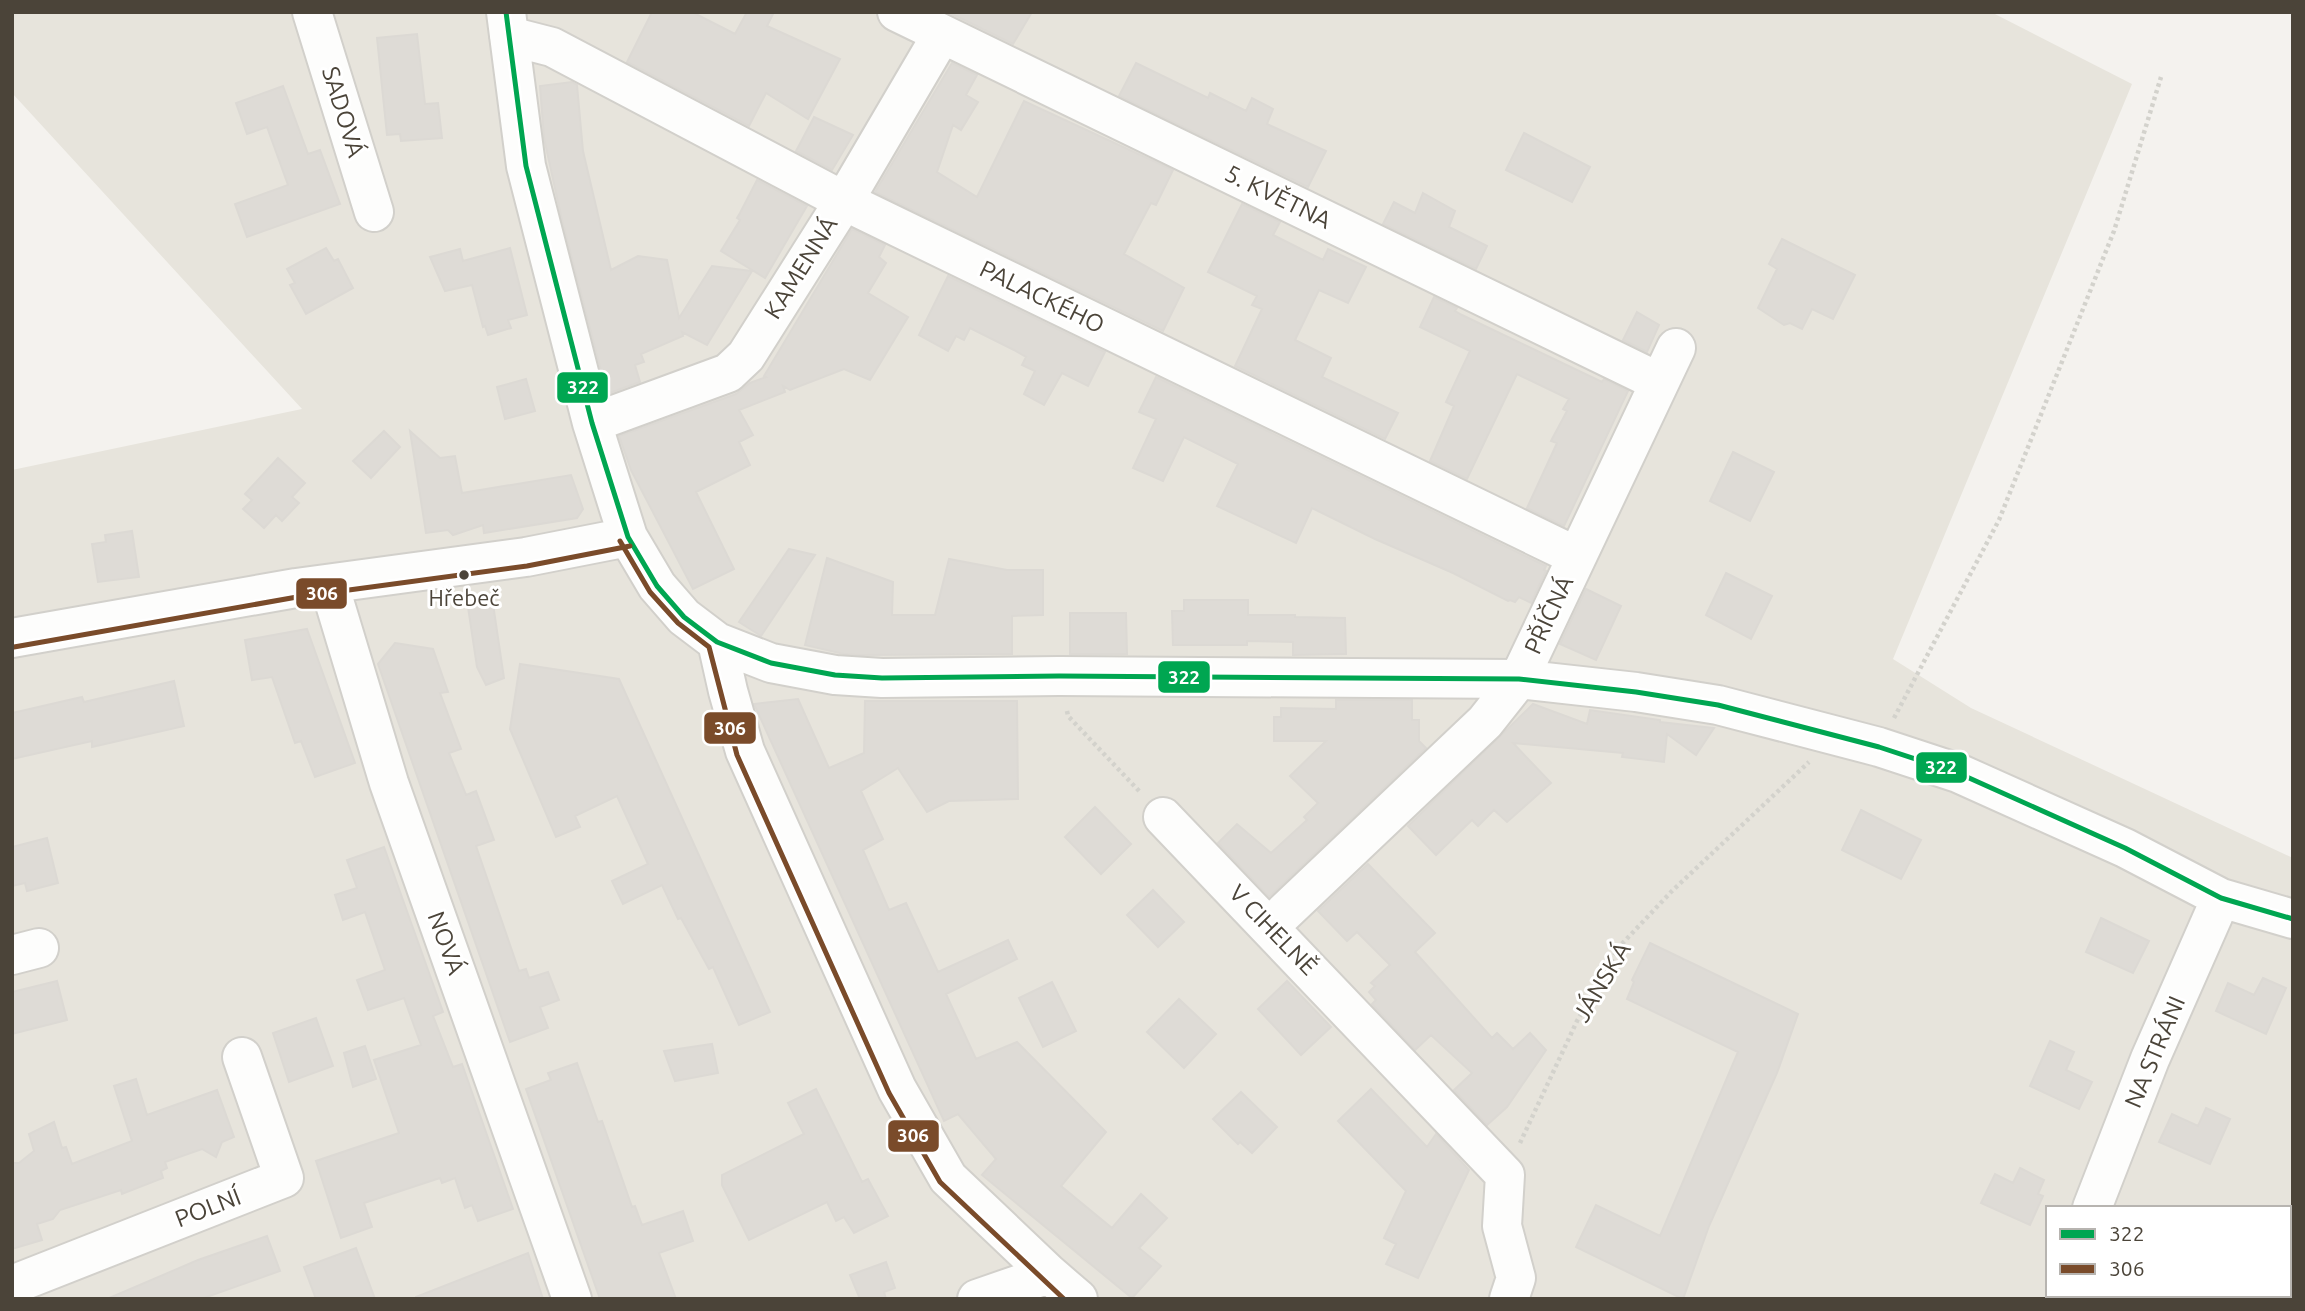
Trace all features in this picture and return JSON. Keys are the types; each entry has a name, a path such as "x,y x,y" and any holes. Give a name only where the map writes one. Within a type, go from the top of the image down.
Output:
{"street":[{"name":"SADOVÁ","path":"312,12 374,212"},
{"name":"5. KVĚTNA","path":"897,12 1659,382"},
{"name":"PALACKÉHO","path":"507,24 844,201 1576,556"},
{"path":"507,24 526,166 592,422 628,537 657,586 684,617 717,642 771,663 835,675 882,678 1519,678 1718,705 1838,735 1958,773 2125,848 2221,898 2293,919"},
{"name":"KAMENNÁ","path":"592,422 728,373 746,356 844,201 942,34"},
{"name":"PŘÍČNÁ","path":"1270,926 1485,722 1519,678 1676,348"},
{"path":"12,638 329,584 526,557 628,537"},
{"name":"NOVÁ","path":"329,584 389,783 572,1299"},
{"path":"717,642 745,751 897,1089 948,1178 1078,1299"},
{"name":"V CIHELNĚ","path":"1163,817 1505,1175"},
{"name":"NA STRÁNI","path":"2093,1206 2150,1059 2221,898"},
{"name":"POLNÍ","path":"12,1285 284,1178 242,1057"},
{"path":"1505,1175 1502,1226 1516,1278 1508,1299"},
{"path":"977,1299 1049,1274"}],"path":[{"path":"1879,747 1999,520 2115,231 2161,77"},
{"path":"1059,676 1068,716 1163,817"},
{"name":"JÁNSKÁ","path":"1505,1175 1577,1021 1619,947 1672,891 1838,735"}],"shaded area":[{"path":"12,12 1991,12 2132,84 1893,659 1971,708 2293,858 2293,1299 12,1299 12,470 302,409 12,93"}],"building":[{"path":"652,12 692,12 735,34 747,12 774,12 767,26 840,59 808,119 766,93 749,126 627,62"},
{"path":"948,12 1032,12 1013,44"},
{"path":"417,34 425,104 438,103 442,138 401,141 400,134 387,135 377,38"},
{"path":"952,63 977,75 966,95 978,102 961,130 953,125 937,172 977,197 1024,101 1173,170 1156,205 1151,203 1124,254 1184,288 1163,331 875,192"},
{"path":"1136,63 1208,98 1210,93 1246,111 1252,98 1273,109 1267,124 1326,151 1308,187 1119,96"},
{"path":"572,82 577,85 583,151 611,270 638,256 667,260 679,318 712,266 752,271 707,345 682,332 683,336 641,354 644,362 635,365 640,382 607,394 561,216 544,138 540,86"},
{"path":"283,86 308,154 320,150 340,204 247,237 235,204 288,185 267,127 247,134 236,103"},
{"path":"814,117 853,135 832,170 796,151"},
{"path":"1524,133 1590,167 1572,202 1506,170"},
{"path":"757,180 807,206 765,278 721,251 740,220 737,218"},
{"path":"1423,193 1455,211 1449,227 1487,246 1476,269 1383,224 1394,202 1415,213"},
{"path":"1242,204 1280,222 1273,235 1323,260 1328,249 1366,267 1348,303 1319,290 1295,340 1331,358 1322,377 1398,413 1385,439 1235,366 1262,309 1252,305 1257,296 1208,272"},
{"path":"852,229 885,245 879,257 886,263 868,293 908,317 870,380 844,369 790,390 783,386 785,392 739,410 753,435 739,442 750,465 696,492 734,569 693,589 631,470 619,436 736,394 750,383 766,377 764,376"},
{"path":"1782,239 1855,275 1833,319 1812,309 1802,329 1790,323 1784,325 1758,308 1777,269 1769,264"},
{"path":"326,248 334,261 338,259 353,288 306,314 290,285 295,283 287,269"},
{"path":"510,248 527,315 508,320 511,328 488,335 485,326 483,327 472,285 445,291 430,257 460,249 463,261"},
{"path":"948,276 1105,352 1088,386 1062,373 1044,405 1024,394 1035,371 1022,365 1026,357 1014,350 970,328 964,340 956,336 948,351 919,335"},
{"path":"1434,297 1457,308 1455,311 1462,315 1602,382 1604,379 1628,391 1564,526 1527,508 1557,443 1551,441 1567,411 1563,409 1569,399 1517,374 1467,479 1430,461 1454,406 1446,402 1470,351 1420,327"},
{"path":"1637,312 1659,325 1647,352 1623,340"},
{"path":"1156,377 1546,566 1531,603 1519,597 1515,602 1508,601 1312,508 1296,543 1217,506 1238,464 1184,437 1163,481 1133,468 1156,419 1139,412"},
{"path":"526,379 535,411 505,419 497,387"},
{"path":"384,431 400,447 371,478 353,461"},
{"path":"410,431 440,458 455,456 462,493 571,475 583,509 577,518 484,533 483,525 453,535 448,530 426,533"},
{"path":"1733,452 1774,472 1750,521 1710,501"},
{"path":"278,458 305,483 292,497 299,503 282,521 276,515 264,528 243,509 252,500 245,494"},
{"path":"132,531 139,577 98,582 92,544 106,542 105,535"},
{"path":"789,549 815,555 761,636 739,622"},
{"path":"827,558 893,582 892,615 935,615 949,559 1007,570 1043,570 1043,615 1012,616 1012,654 861,655 805,645"},
{"path":"1726,573 1772,596 1751,639 1706,615"},
{"path":"1586,589 1621,606 1596,660 1560,644"},
{"path":"1184,600 1248,600 1248,615 1345,618 1346,654 1293,655 1293,642 1247,641 1247,645 1173,645 1172,611 1184,611"},
{"path":"493,604 504,678 486,685 477,667 468,607"},
{"path":"1070,613 1126,613 1127,654 1070,654"},
{"path":"307,629 355,763 315,777 301,741 295,743 272,677 252,680 245,640"},
{"path":"395,643 433,649 448,692 440,693 461,749 449,753 466,795 476,791 494,840 476,846 519,971 526,969 529,978 548,972 559,1000 540,1007 548,1028 510,1042 378,664"},
{"path":"520,664 619,679 770,1012 739,1025 713,967 709,969 681,918 678,919 662,885 623,904 612,881 648,864 617,796 575,816 580,827 556,837 510,729"},
{"path":"174,681 184,726 92,747 92,741 12,759 12,713 82,697 84,702"},
{"path":"798,699 829,768 864,753 865,701 1017,701 1018,799 949,801 927,812 898,768 861,791 883,839 863,850 889,910 906,903 938,972 1008,940 1017,959 946,994 976,1059 1017,1042 1106,1132 1061,1186 1112,1228 1141,1194 1167,1218 1139,1248 1161,1266 1132,1298 982,1175 996,1159 958,1114 944,1121 754,704"},
{"path":"1336,700 1412,700 1412,720 1419,720 1419,741 1426,748 1269,897 1218,843 1237,824 1271,853 1307,820 1304,817 1318,803 1290,776 1326,741 1274,741 1274,717 1281,717 1281,708 1336,709"},
{"path":"1533,704 1587,724 1590,710 1714,728 1696,755 1667,734 1664,762 1622,757 1623,753 1513,743 1551,783 1507,822 1494,810 1478,826 1472,820 1436,855 1408,826"},
{"path":"1095,807 1131,844 1101,874 1065,837"},
{"path":"1861,810 1921,840 1901,879 1842,850"},
{"path":"47,838 58,883 27,891 25,883 12,886 12,847"},
{"path":"384,847 443,1012 433,1016 453,1067 462,1064 513,1209 478,1221 472,1205 465,1208 455,1178 442,1183 440,1178 364,1203 372,1227 341,1238 316,1161 399,1133 374,1060 421,1045 404,998 368,1010 357,980 385,970 365,912 343,920 335,895 357,888 347,860"},
{"path":"1368,864 1435,933 1415,952 1492,1038 1497,1033 1513,1049 1530,1033 1546,1050 1507,1107 1487,1125 1454,1090 1472,1073 1431,1035 1415,1050 1372,1004 1376,1000 1369,992 1375,986 1371,983 1390,965 1357,932 1347,941 1318,911"},
{"path":"1153,890 1184,922 1158,947 1127,915"},
{"path":"2101,918 2149,941 2133,973 2086,952"},
{"path":"1650,943 1798,1014 1777,1073 1709,1226 1683,1299 1576,1247 1596,1205 1660,1236 1738,1052 1627,999 1634,982 1632,980"},
{"path":"2263,978 2286,988 2266,1034 2216,1011 2228,983 2254,995"},
{"path":"57,981 67,1020 12,1034 12,992"},
{"path":"1287,981 1331,1027 1301,1055 1258,1009"},
{"path":"1052,982 1076,1031 1043,1047 1019,998"},
{"path":"1179,999 1216,1034 1184,1068 1147,1032"},
{"path":"316,1018 333,1066 289,1082 273,1033"},
{"path":"2050,1041 2074,1052 2066,1070 2092,1082 2079,1109 2030,1086"},
{"path":"712,1044 718,1073 675,1081 664,1051"},
{"path":"365,1046 376,1079 353,1087 344,1053"},
{"path":"577,1063 598,1122 602,1121 632,1207 635,1206 642,1225 683,1211 693,1241 659,1253 676,1299 600,1299 526,1089 551,1080 548,1073"},
{"path":"136,1079 147,1115 217,1090 234,1137 222,1142 216,1157 202,1149 165,1162 167,1168 161,1171 163,1178 122,1194 121,1190 60,1210 53,1219 37,1224 42,1240 12,1249 12,1163 19,1163 34,1151 29,1134 54,1122 62,1148 66,1147 72,1164 132,1141 114,1086"},
{"path":"816,1089 862,1182 868,1179 888,1216 854,1233 844,1217 836,1221 827,1202 749,1240 722,1185 722,1175 804,1134 788,1103"},
{"path":"1371,1089 1427,1147 1436,1134 1469,1170 1418,1278 1386,1264 1396,1244 1384,1238 1406,1191 1338,1121"},
{"path":"1241,1092 1277,1127 1252,1153 1240,1142 1238,1144 1213,1119"},
{"path":"2206,1108 2230,1119 2210,1164 2159,1142 2172,1114 2198,1126"},
{"path":"2020,1168 2044,1180 2038,1194 2043,1196 2030,1225 1981,1203 1995,1174 2013,1183"},
{"path":"267,1236 280,1271 201,1299 107,1299 198,1260"},
{"path":"356,1248 375,1299 316,1299 304,1267"},
{"path":"528,1253 543,1299 416,1299 416,1297"},
{"path":"886,1262 895,1288 884,1292 886,1299 860,1299 850,1275"}],"transit line":[{"name":"322","path":"506,12 526,166 592,423 628,537 657,586 684,617 717,642 771,663 835,675 882,678 1059,676 1519,679 1636,692 1718,705 1879,747 1958,773 2125,848 2221,898 2293,919"},
{"name":"306","path":"620,541 650,592 678,623 709,647 737,755 889,1093 940,1182 1064,1299"},
{"name":"306","path":"14,647 297,597 527,566 630,546"}],"place":[{"name":"Hřebeč","path":"464,575"}]}
